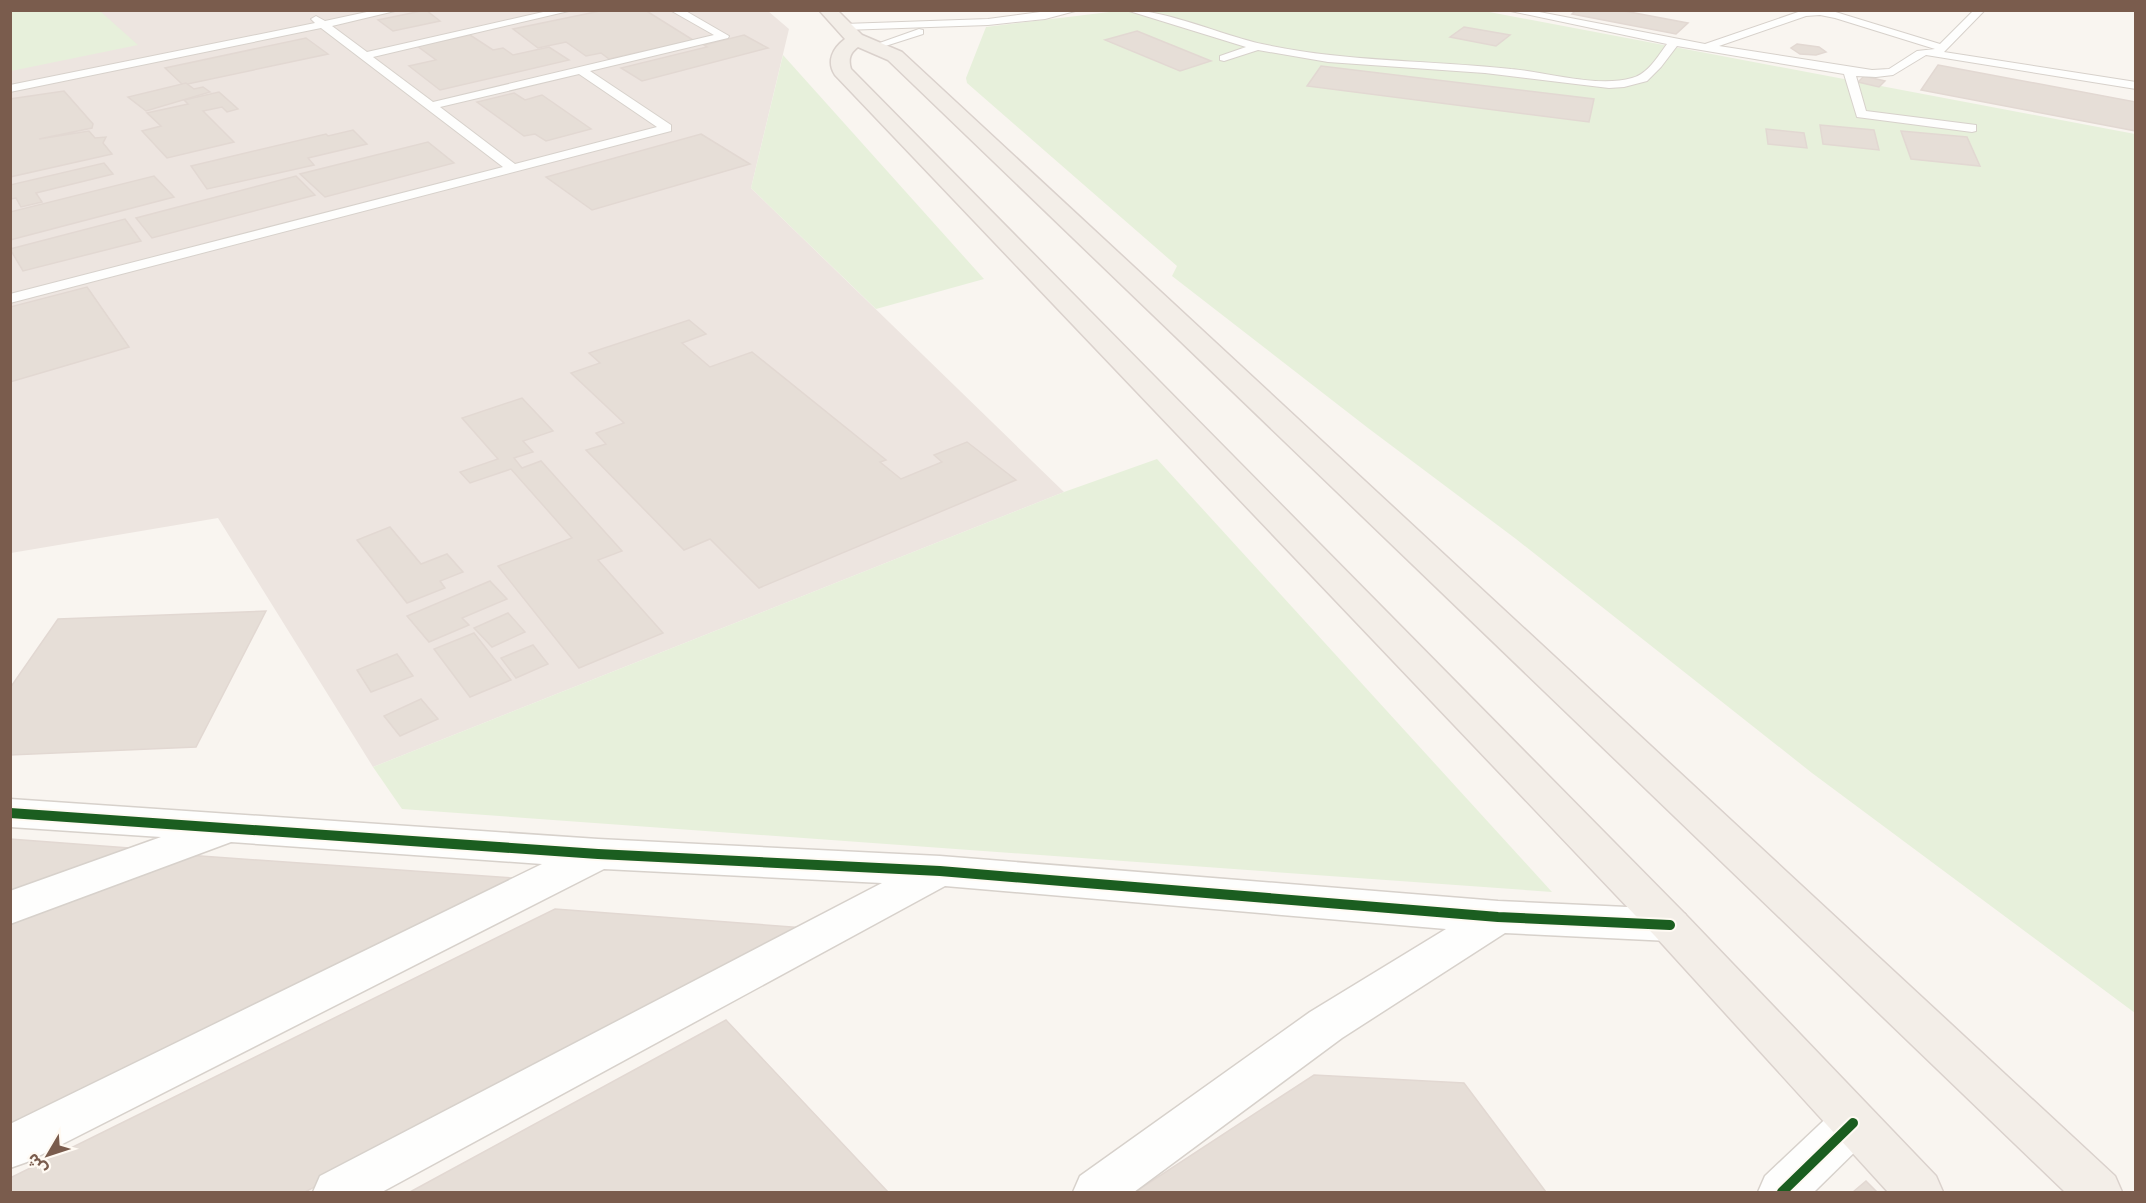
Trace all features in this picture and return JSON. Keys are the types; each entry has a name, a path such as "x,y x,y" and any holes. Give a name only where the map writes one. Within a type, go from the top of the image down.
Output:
{"main road":[{"path":"827,10 859,37 895,56 2098,1192"},
{"path":"859,37 843,49 839,60 842,71 1670,925 1919,1192"}],"street":[{"path":"10,813 343,834 598,854 940,871 1498,917 1670,925"},
{"path":"10,908 227,828"},
{"path":"10,1147 598,854"},
{"path":"337,1192 940,871"},
{"path":"1097,1192 1326,1025 1498,917"},
{"path":"1782,1192 1853,1123"}],"lane":[{"path":"10,89 319,21 350,10"},
{"path":"10,78 319,21 394,10"},
{"path":"364,56 568,10"},
{"path":"431,106 724,36 675,10"},
{"path":"859,37 1032,18 1074,10"},
{"path":"1131,10 1255,47 1332,59 1491,69 1618,84 1645,77 1674,42"},
{"path":"1511,10 1704,48 1871,74 1889,72 1917,53 1940,50 1980,10"},
{"path":"1704,48 1805,13 1820,12 1837,15 1940,50 2136,86"},
{"path":"319,21 512,168"},
{"path":"859,37 939,27"},
{"path":"1224,58 1255,47"},
{"path":"10,299 667,128 581,70"},
{"path":"1849,72 1861,114 1972,128"}],"shaded area":[{"path":"62,11 768,11 789,29 751,188 1064,492 373,767 218,518 11,553 11,20"}],"green space":[{"path":"11,10 100,11 138,45 11,71"},
{"path":"1126,10 1484,11 2135,134 2135,1013 1812,773 1516,539 1172,276 1177,266 967,83 966,78 986,27"},
{"path":"783,55 984,279 876,309 751,188"},
{"path":"1157,459 1552,892 402,809 373,767 1064,492"}],"building":[{"path":"426,10 440,21 393,31 378,20"},
{"path":"605,10 645,10 693,40 609,59 601,53 586,56 566,42 538,48 513,29"},
{"path":"1576,10 1619,10 1688,23 1676,34 1572,14"},
{"path":"1464,27 1510,35 1496,46 1450,37"},
{"path":"1137,31 1211,61 1180,71 1105,40"},
{"path":"470,35 493,50 503,48 513,55 549,47 569,60 440,90 409,66 436,60 417,46"},
{"path":"744,35 768,48 642,81 621,68 707,47 704,45"},
{"path":"306,38 328,54 183,85 165,68"},
{"path":"1797,44 1819,47 1826,52 1816,55 1800,54 1791,48"},
{"path":"1938,65 2136,102 2136,131 1921,90"},
{"path":"1321,66 1594,99 1589,122 1307,86"},
{"path":"1864,76 1885,81 1879,87 1858,82"},
{"path":"186,83 194,89 203,87 210,92 146,111 128,97"},
{"path":"64,91 93,124 92,128 39,139 89,131 95,138 106,137 103,143 112,154 10,177 10,99"},
{"path":"219,92 238,109 227,112 222,107 203,111 234,142 167,158 142,131 161,126 147,113 188,104 184,100"},
{"path":"514,93 525,100 542,95 591,129 546,141 535,134 524,136 477,102"},
{"path":"1820,125 1874,130 1879,150 1823,144"},
{"path":"1766,129 1804,133 1807,148 1768,144"},
{"path":"353,130 367,144 308,158 314,165 207,189 191,166 326,134 328,136"},
{"path":"1901,131 1967,137 1980,166 1911,159"},
{"path":"701,134 750,164 592,210 546,177"},
{"path":"428,142 454,163 325,197 300,174"},
{"path":"104,163 113,174 36,193 42,202 21,207 16,198 10,199 10,185"},
{"path":"154,176 174,197 10,240 10,212"},
{"path":"296,176 315,195 152,238 136,218"},
{"path":"125,219 141,241 23,271 10,249"},
{"path":"87,287 129,347 10,382 10,307"},
{"path":"689,320 706,334 682,343 710,367 752,352 886,460 880,462 901,479 942,462 934,455 967,442 1016,480 759,588 710,539 684,550 586,450 606,444 596,433 624,423 571,373 600,363 589,353"},
{"path":"522,398 553,431 523,441 533,452 514,458 522,468 541,461 622,551 598,560 663,633 579,668 498,566 572,538 511,469 470,483 460,472 498,459 462,418"},
{"path":"390,527 421,564 447,554 463,572 440,581 445,588 407,603 357,540"},
{"path":"490,581 507,599 462,618 469,625 429,642 407,616"},
{"path":"266,611 196,747 10,755 10,688 58,619"},
{"path":"508,613 525,632 492,647 474,628"},
{"path":"474,633 511,680 470,697 434,649"},
{"path":"533,645 548,664 516,678 501,658"},
{"path":"397,654 413,676 371,692 357,670"},
{"path":"421,699 438,719 400,736 384,716"},
{"path":"10,839 156,850 10,903"},
{"path":"187,855 512,878 10,1129 10,921"},
{"path":"555,909 806,928 305,1192 10,1192 10,1178"},
{"path":"726,1020 888,1192 410,1192"},
{"path":"1314,1075 1464,1083 1546,1192 1135,1192"},
{"path":"1866,1181 1877,1192 1853,1192"}],"cycle path":[{"path":"10,813 598,854 940,871 1498,917 1670,925"},
{"path":"1782,1192 1853,1123"}]}
